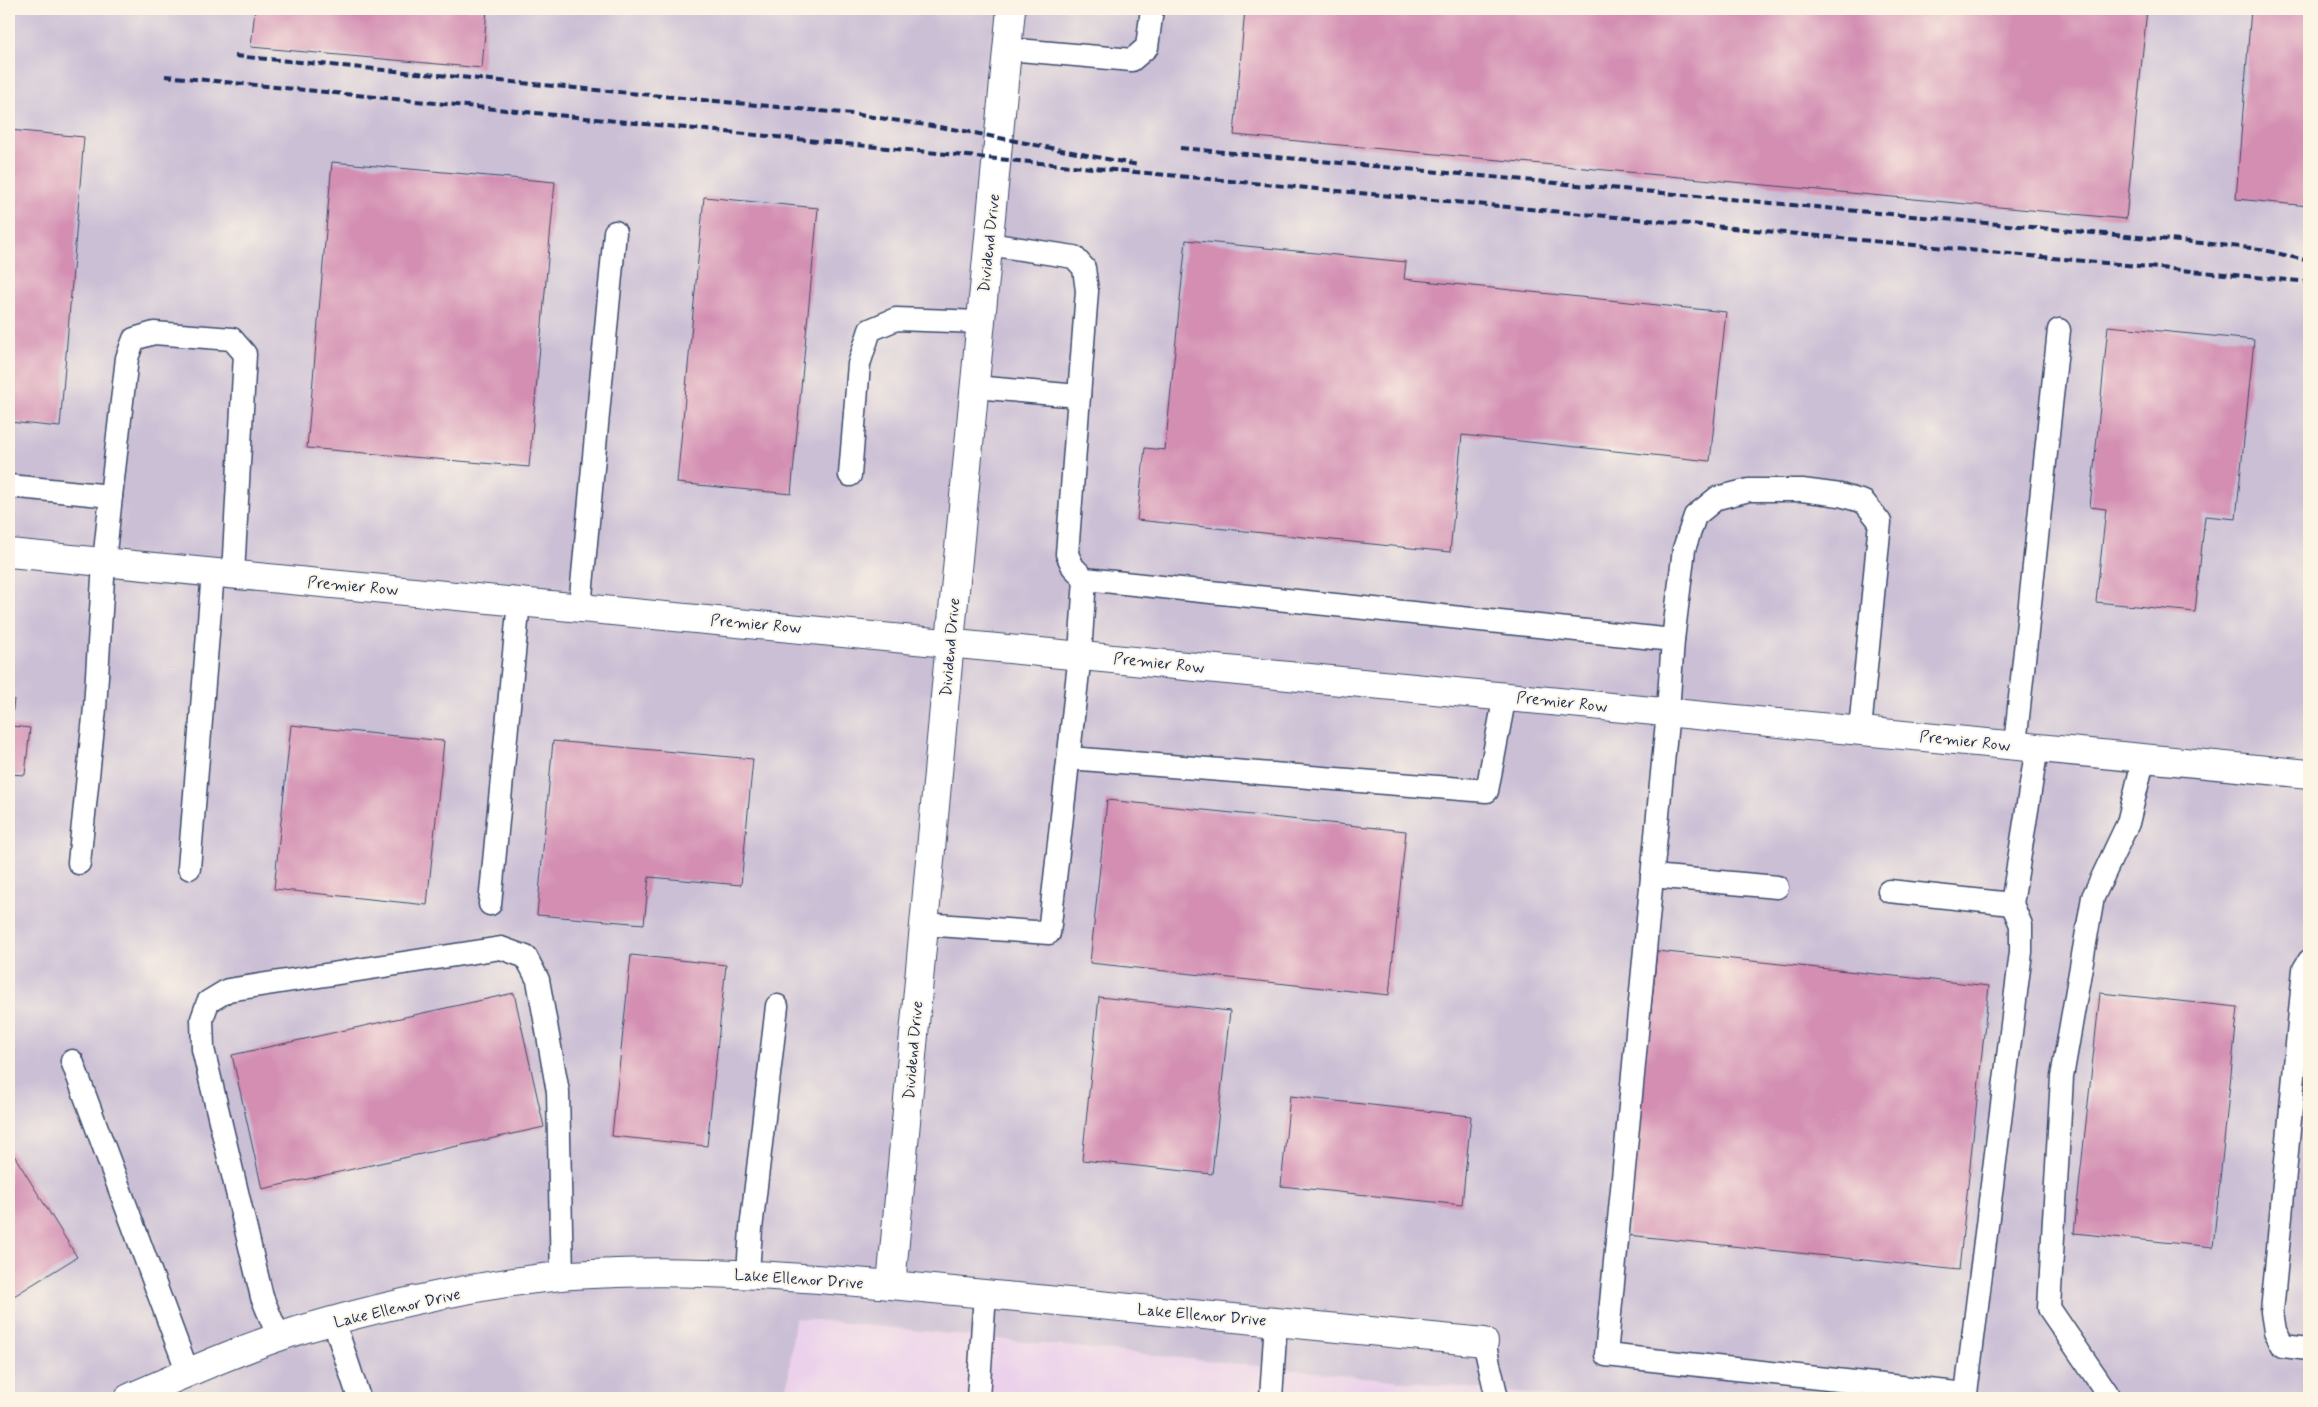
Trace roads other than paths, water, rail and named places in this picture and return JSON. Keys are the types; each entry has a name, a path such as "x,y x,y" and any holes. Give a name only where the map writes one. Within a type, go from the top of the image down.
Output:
{"street":[{"name":"Dividend Drive","path":"891,1285 980,322 1011,9"},
{"name":"Premier Row","path":"9,553 1080,654 2309,774"},
{"name":"Lake Ellenor Drive","path":"129,1398 279,1338 387,1307 471,1290 562,1276 652,1272 748,1273 891,1285 1484,1342"}],"lane":[{"path":"1007,48 1132,60 1147,47 1152,9"},
{"path":"580,607 615,232"},
{"path":"988,244 1074,257 1084,268 1087,291 1066,554 1073,567 1085,579 1673,640"},
{"path":"850,475 860,364 870,330 896,319 980,322"},
{"path":"1860,730 1880,522 1864,502 1840,494 1802,490 1749,490 1718,498 1695,516 1684,549 1673,640 1668,711 1606,1355 1966,1394 2021,952 2021,925 2012,904 2059,330"},
{"path":"78,863 95,708 104,562 127,358 134,339 154,333 232,339 245,354 223,573 189,868"},
{"path":"974,387 1079,396"},
{"path":"9,486 111,496"},
{"path":"924,924 1049,932 1080,654 1085,579"},
{"path":"490,904 519,601"},
{"path":"1069,758 1487,791 1505,696"},
{"path":"2107,1393 2049,1308 2062,1077 2094,897 2128,824 2144,757"},
{"path":"1652,876 1777,887"},
{"path":"1889,891 2012,904"},
{"path":"279,1338 262,1297 203,1049 202,1019 208,1002 228,990 501,948 526,957 538,980 558,1092 562,1276"},
{"path":"2309,961 2304,970 2272,1312 2275,1331 2283,1346 2309,1349"},
{"path":"748,1273 751,1229 777,1006"},
{"path":"72,1061 188,1373"},
{"path":"978,1398 985,1294"},
{"path":"1271,1398 1276,1321"},
{"path":"334,1322 359,1398"},
{"path":"1484,1342 1497,1398"}],"railway":[{"path":"235,56 853,114 959,130 1138,165"},
{"path":"165,76 997,159 2309,282"},
{"path":"1180,148 2202,243 2260,249 2309,261"}]}
